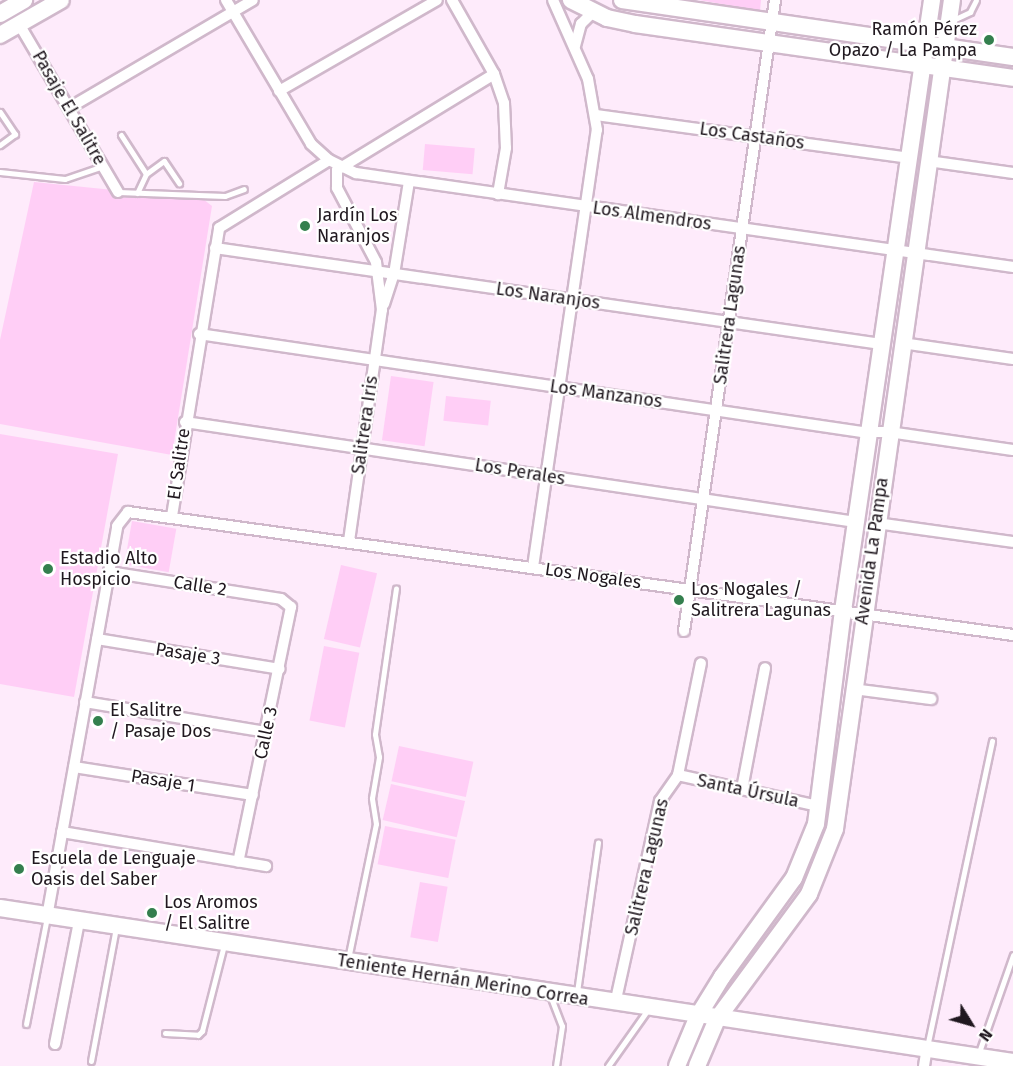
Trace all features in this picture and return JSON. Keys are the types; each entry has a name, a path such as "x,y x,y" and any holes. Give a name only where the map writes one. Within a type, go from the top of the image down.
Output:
{"street":[{"path":"4,8 24,0"},
{"path":"0,35 61,0"},
{"path":"226,0 279,91 436,0"},
{"path":"69,108 253,0"},
{"path":"452,0 494,74 504,103 507,133 498,194"},
{"path":"533,567 596,144 596,115 588,79 553,0"},
{"path":"571,0 593,12 635,24 1013,78"},
{"path":"622,0 1013,57"},
{"name":"Salitrera Lagunas","path":"684,631 775,0"},
{"name":"Avenida La Pampa","path":"677,1066 698,1016 794,878 808,851 818,806 868,433 932,0"},
{"name":"Avenida La Pampa","path":"697,1066 717,1019 786,928 825,863 835,829 863,614 952,0"},
{"path":"574,46 578,29 593,12"},
{"name":"Pasaje El Salitre","path":"19,24 118,192"},
{"path":"339,166 494,74"},
{"name":"Los Almendros","path":"279,91 304,134 329,160 365,175 1013,267"},
{"name":"Los Castaños","path":"596,115 908,158"},
{"name":"El Salitre","path":"47,917 109,572 121,518 137,511 172,516 199,334 222,223 329,160"},
{"path":"928,161 1013,173"},
{"name":"Salitrera Iris","path":"339,166 337,188 369,244 379,272 382,310"},
{"name":"Salitrera Iris","path":"349,541 382,310 394,274 409,181"},
{"name":"Los Naranjos","path":"215,248 882,344"},
{"name":"Los Manzanos","path":"199,334 868,433 889,432 1013,450"},
{"path":"902,343 1013,359"},
{"name":"Los Perales","path":"185,422 856,522"},
{"name":"Los Nogales","path":"172,516 1013,635"},
{"path":"876,523 1013,542"},
{"name":"Calle 2","path":"109,572 281,599 290,604"},
{"name":"Calle 3","path":"238,862 292,613 290,604"},
{"name":"Pasaje 3","path":"97,639 280,669"},
{"name":"Salitrera Lagunas","path":"615,1004 660,801 678,775 701,663"},
{"path":"742,789 765,668"},
{"path":"853,689 931,699"},
{"path":"85,702 266,732"},
{"name":"Pasaje 1","path":"74,766 253,795"},
{"name":"Santa Úrsula","path":"678,775 818,806"},
{"path":"62,832 266,866"},
{"name":"Teniente Hernán Merino Correa","path":"0,908 79,922 225,940 348,963 615,1004 1013,1062"},
{"path":"55,1044 79,922"},
{"path":"924,1066 927,1048"}],"lane":[{"path":"949,21 970,12 976,0"},
{"path":"0,111 15,134 0,145"},
{"path":"121,135 146,174"},
{"path":"137,193 146,174 164,161 179,183"},
{"path":"0,172 65,179 103,166"},
{"path":"118,192 225,196 244,189"},
{"path":"348,963 376,824 372,798 379,757 375,734 396,589"},
{"path":"927,1048 992,741"},
{"path":"576,998 598,842"},
{"path":"26,1024 47,917"},
{"path":"91,1061 117,926"},
{"path":"165,1033 198,1035 202,1031 225,940"},
{"path":"978,1057 1013,955"},
{"path":"550,994 562,1026 556,1066"},
{"path":"608,1066 648,1009"}],"shaded area":[{"path":"699,0 761,0 760,11"},
{"path":"425,144 475,148 473,174 423,170"},
{"path":"34,182 203,199 212,206 172,455 0,424 0,340"},
{"path":"391,376 434,382 425,446 382,440"},
{"path":"446,396 491,401 488,426 443,421"},
{"name":"Estadio Alto Hospicio","path":"0,434 118,454 74,697 0,684"},
{"path":"132,521 176,529 169,572 124,564"},
{"path":"341,565 377,573 360,647 324,639"},
{"path":"324,646 359,653 345,727 309,721"},
{"path":"399,746 473,762 466,797 392,781"},
{"path":"391,784 465,801 457,837 383,820"},
{"path":"385,826 456,840 448,878 378,864"},
{"path":"420,882 448,887 438,942 410,937"}],"place":[{"name":"Ramón Pérez Opazo / La Pampa","path":"989,40"},
{"name":"Jardín Los Naranjos","path":"305,226"},
{"name":"Estadio Alto Hospicio","path":"48,569"},
{"name":"Los Nogales / Salitrera Lagunas","path":"679,600"},
{"name":"El Salitre / Pasaje Dos","path":"98,721"},
{"name":"Escuela de Lenguaje Oasis del Saber","path":"19,869"},
{"name":"Los Aromos / El Salitre","path":"152,913"}]}
